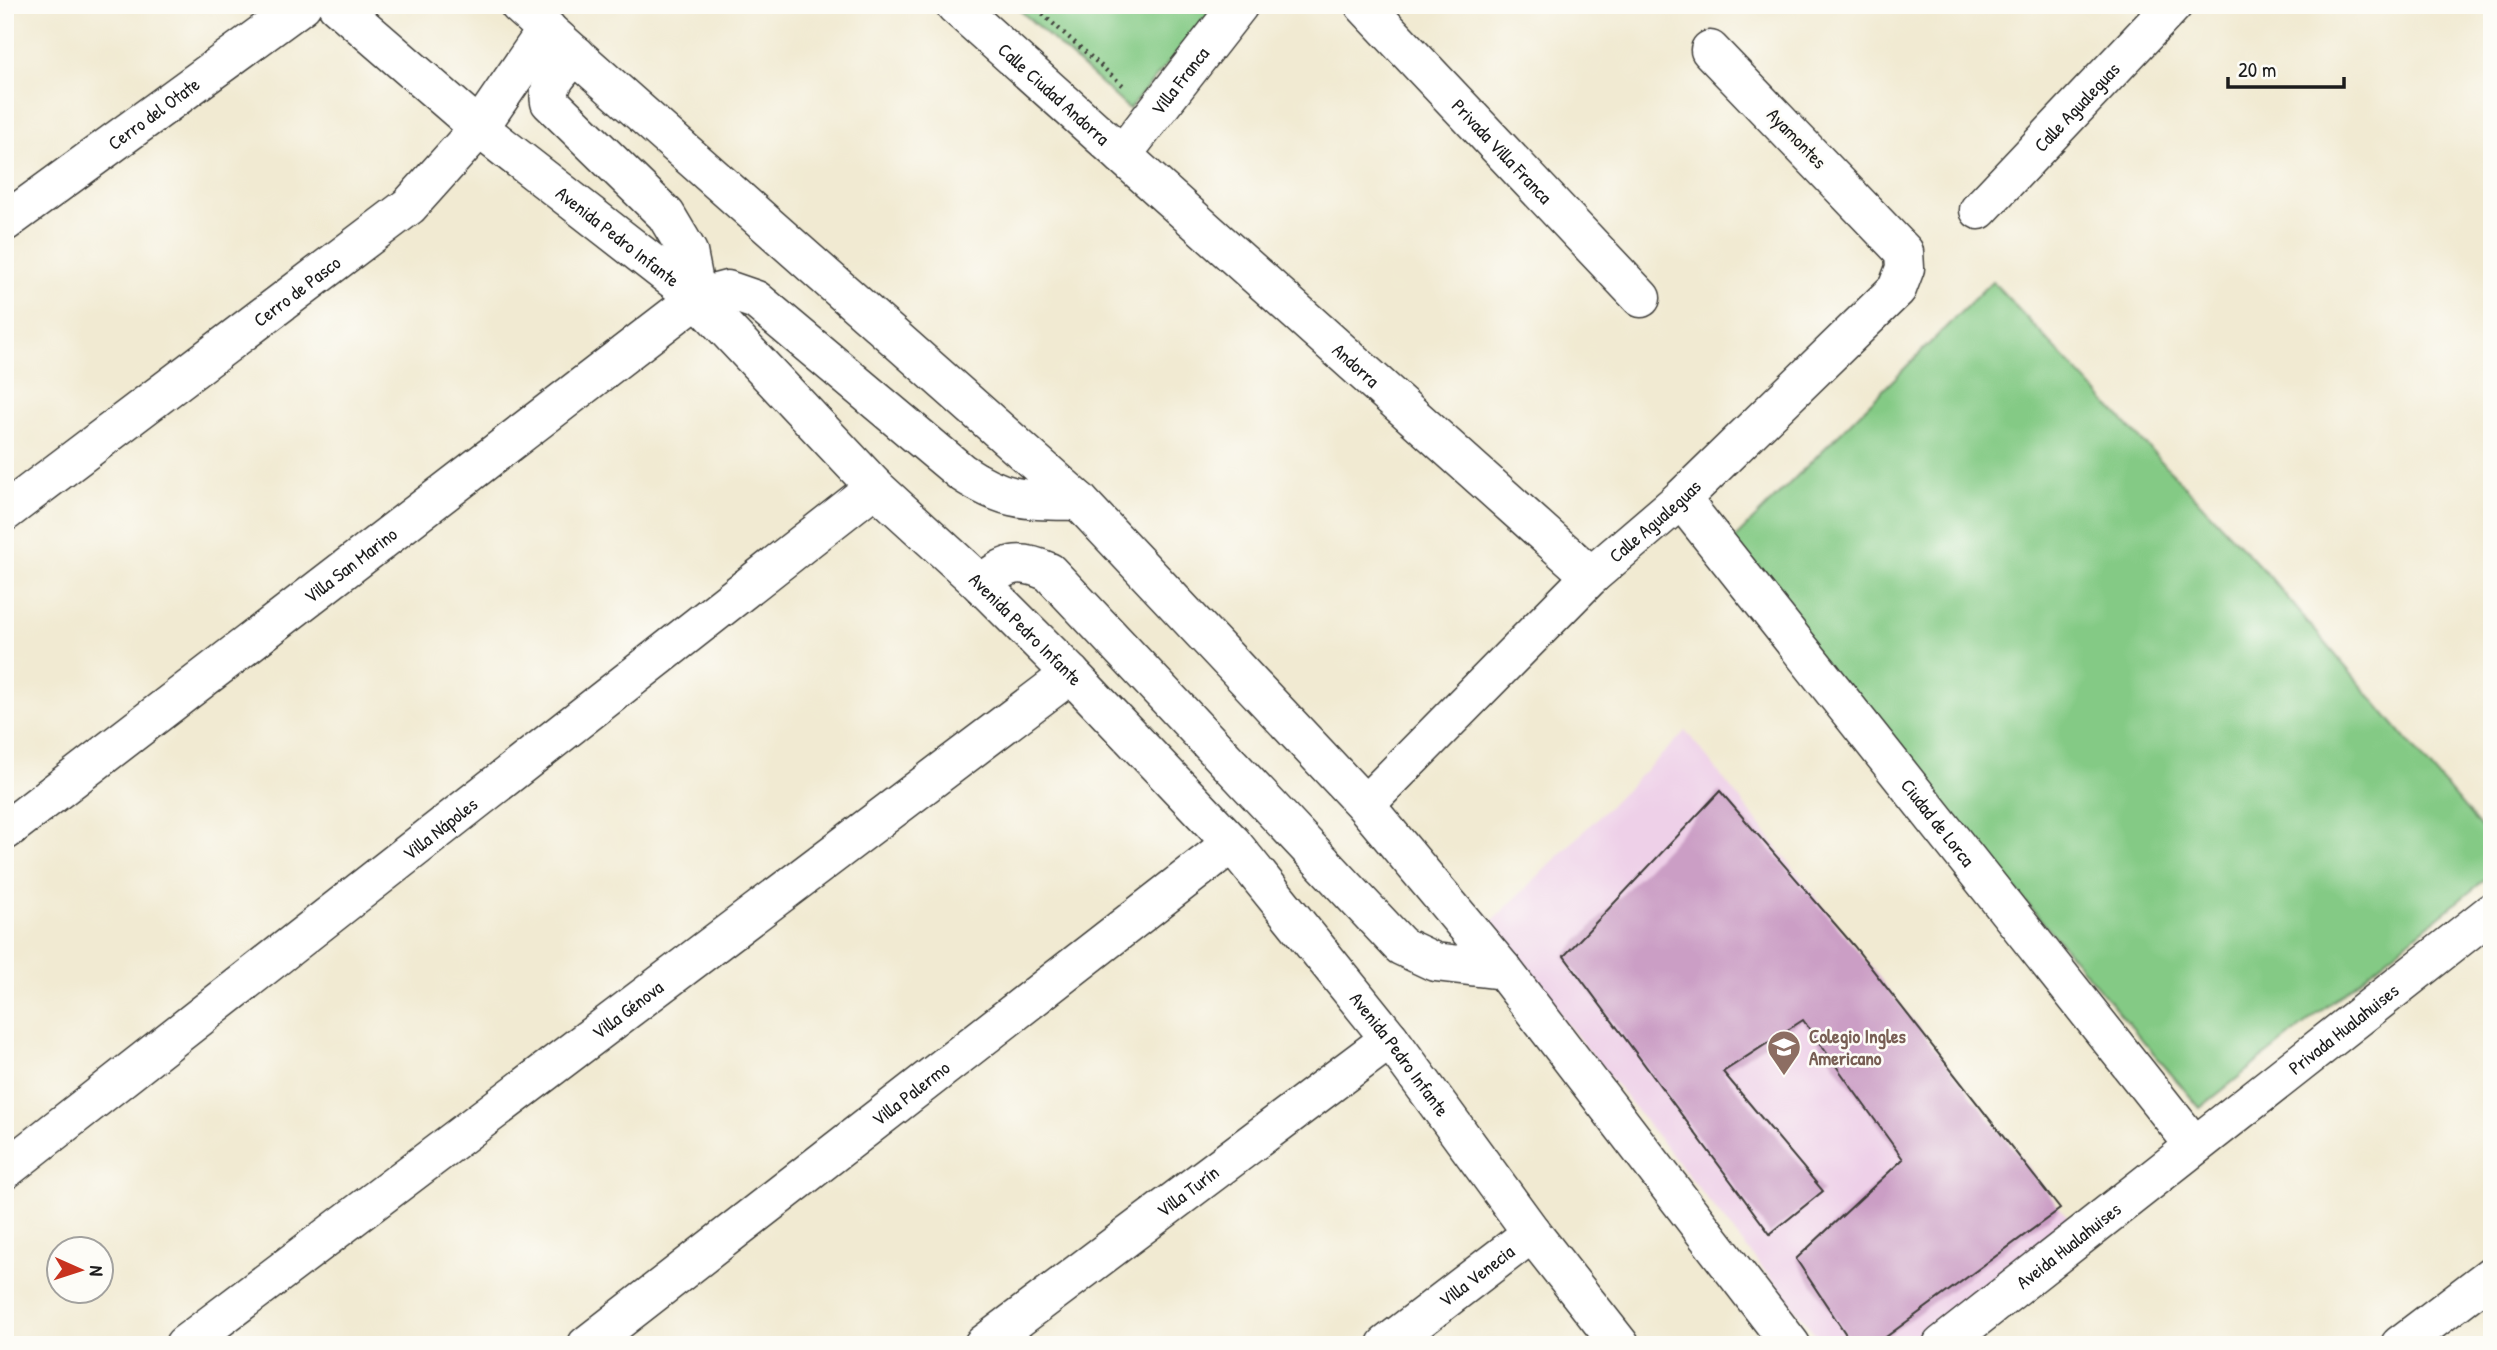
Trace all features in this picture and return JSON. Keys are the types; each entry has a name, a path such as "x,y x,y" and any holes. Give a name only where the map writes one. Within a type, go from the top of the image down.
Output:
{"street":[{"name":"Cerro del Otate","path":"5,222 302,5"},
{"name":"Avenida Pedro Infante","path":"337,5 479,128 697,298 875,487 981,584 1071,674 1232,843 1390,1039 1532,1233 1620,1345"},
{"name":"Calle Ciudad Andorra","path":"956,5 1122,155"},
{"name":"Villa Franca","path":"1122,155 1239,5"},
{"name":"Privada Villa Franca","path":"1364,5 1641,298"},
{"name":"Calle Agualeguas","path":"1979,210 2172,5"},
{"name":"Cerro de Pasco","path":"5,512 409,206 479,128 533,17"},
{"path":"533,17 1079,501 1365,805 1503,970 1791,1345"},
{"name":"Ayamontes","path":"1710,50 1883,227"},
{"path":"576,55 555,77 548,95 550,102 666,215 688,252 697,298 727,290 756,300 961,472 991,492 1021,500 1079,501"},
{"name":"Andorra","path":"1122,155 1591,576"},
{"name":"Calle Agualeguas","path":"1365,805 1591,576 1681,499 1897,289 1905,268 1904,252 1883,227"},
{"name":"Villa San Marino","path":"5,831 697,298"},
{"name":"Villa Nápoles","path":"5,1170 875,487"},
{"name":"Ciudad de Lorca","path":"1681,499 2194,1145"},
{"path":"981,584 1001,568 1012,564 1025,563 1049,572 1401,946 1435,962 1503,970"},
{"name":"Villa Génova","path":"203,1339 1071,674"},
{"name":"Villa Palermo","path":"587,1345 1232,843"},
{"name":"Privada Hualahuises","path":"2194,1145 2492,912"},
{"name":"Villa Turín","path":"983,1345 1390,1039"},
{"name":"Aveida Hualahuises","path":"1942,1345 2194,1145"},
{"name":"Villa Venecia","path":"1386,1345 1532,1233"},
{"path":"2400,1345 2492,1275"}],"path":[{"path":"1032,5 1155,113"}],"shaded area":[{"name":"Colegio Ingles Americano","path":"1686,731 2079,1232 1936,1345 1824,1345 1488,925"}],"green space":[{"path":"1014,5 1217,5 1129,109"},
{"path":"1992,281 2270,577 2492,841 2492,874 2200,1108 1726,547"}],"building":[{"name":"Colegio Ingles Americano","path":"1720,791 1854,946 2060,1209 1875,1345 1853,1345 1796,1259 1903,1159 1803,1020 1723,1072 1823,1191 1770,1234 1564,956"}],"place":[{"name":"Colegio Ingles Americano","path":"1784,1077"}]}
